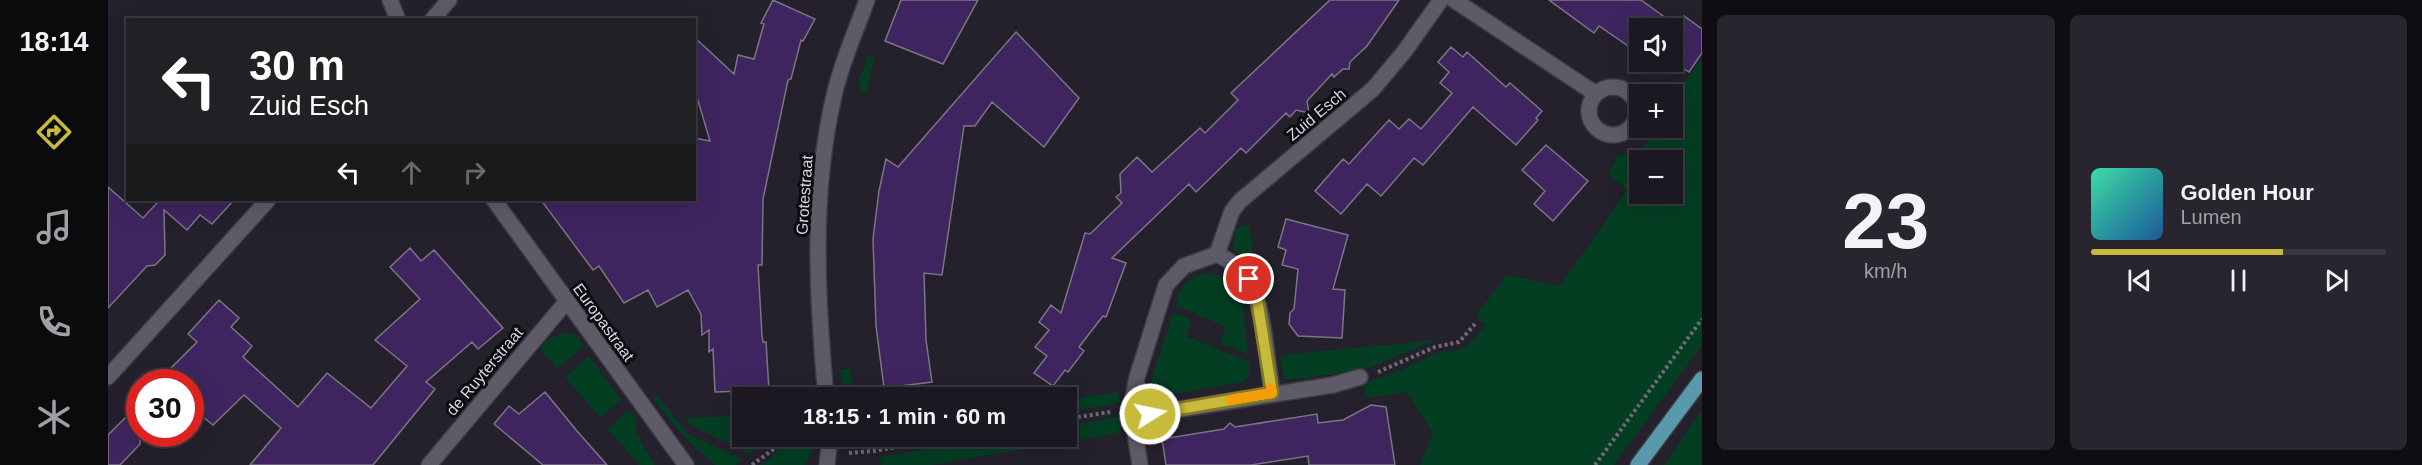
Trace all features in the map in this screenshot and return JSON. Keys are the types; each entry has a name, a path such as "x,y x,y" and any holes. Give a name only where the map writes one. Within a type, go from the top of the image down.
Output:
{"main road":[{"path":"1638,465 1702,380"},
{"path":"1647,465 1676,416"}],"street":[{"path":"390,0 397,18"},
{"path":"434,18 449,0"},
{"name":"Grotestraat","path":"825,387 818,270 821,167 834,94 867,0"},
{"name":"Zuid Esch","path":"1217,254 1232,211 1240,201 1373,89 1404,52 1441,0"},
{"path":"1454,0 1596,94"},
{"path":"108,377 267,201"},
{"name":"Europastraat","path":"495,201 686,465"},
{"path":"1140,465 1131,408 1137,377 1166,285 1184,266 1217,254 1234,264 1249,279 1257,299 1272,393"},
{"name":"de Ruyterstraat","path":"429,465 567,301"},
{"path":"1131,408 1150,414 1333,385 1360,377"},
{"path":"827,465 829,447"}],"path":[{"path":"1595,465 1702,319"},
{"path":"1360,377 1388,368 1435,347 1459,342 1474,324"},
{"path":"1077,417 1131,408"},
{"path":"752,465 777,447"},
{"path":"874,451 897,447"}],"green space":[{"path":"869,54 874,58 866,93 863,94 858,82"},
{"path":"1702,59 1702,345 1614,465 1420,465 1433,433 1406,392 1367,398 1363,383 1393,374 1434,354 1465,348 1486,325 1475,316 1507,275 1560,286 1627,190 1609,175 1618,155 1629,154 1629,204 1683,204 1683,150 1640,150 1648,138 1683,138 1682,84"},
{"path":"1249,225 1255,270 1234,250 1235,229"},
{"path":"1205,273 1225,277 1236,284 1243,308 1248,354 1220,343 1226,327 1175,305 1185,284"},
{"path":"1173,312 1192,320 1186,336 1249,362 1248,377 1244,382 1162,396 1156,393 1152,387 1152,378"},
{"path":"559,334 575,335 584,346 557,368 539,348"},
{"path":"1436,340 1369,368 1293,380 1284,378 1280,357 1291,354"},
{"path":"589,356 621,400 600,418 565,377"},
{"path":"850,369 853,387 842,387 840,370"},
{"path":"1119,392 1120,403 1077,410 1077,398"},
{"path":"657,395 688,434 742,459 736,465 715,465 697,450 674,425 653,398"},
{"path":"629,410 637,421 635,431 655,465 639,465 608,429"},
{"path":"1702,410 1702,465 1664,465"},
{"path":"732,416 732,445 699,430 685,418"},
{"path":"1119,417 1121,433 1077,440 1077,424"},
{"path":"736,447 758,447 749,455"},
{"path":"784,447 814,447 805,465 760,465"},
{"path":"940,447 1038,447 931,465 881,465 880,457"}],"building":[{"path":"773,0 815,19 803,41 801,40 791,79 788,80 763,199 762,265 758,265 762,336 763,342 766,342 769,387 732,387 732,391 715,392 713,349 709,352 709,330 702,335 701,314 688,290 657,307 648,290 624,303 599,266 593,270 542,201 696,201 696,138 710,141 696,96 696,39 734,74 738,55 754,59 764,24 761,23"},
{"path":"901,0 978,0 943,64 885,41"},
{"path":"1330,0 1399,0 1367,46 1350,62 1349,69 1343,69 1334,77 1332,74 1307,101 1309,113 1296,110 1290,117 1286,113 1246,153 1241,148 1196,192 1189,184 1112,258 1126,263 1106,317 1103,316 1079,347 1084,351 1068,372 1065,370 1053,386 1034,373 1047,356 1035,347 1049,330 1039,322 1051,305 1061,313 1085,233 1090,234 1122,203 1116,197 1121,193 1120,174 1137,157 1152,172 1200,128 1205,133 1238,100 1231,93"},
{"path":"1549,0 1641,0 1666,18 1629,18 1629,46 1599,26 1594,33"},
{"path":"1684,16 1702,29 1702,53 1689,72 1683,68"},
{"path":"1016,32 1079,98 1044,147 992,102 975,126 964,126 942,275 924,273 926,340 932,382 884,387 876,326 873,239 886,159 898,167"},
{"path":"1451,47 1463,57 1467,52 1506,87 1510,83 1542,111 1536,118 1538,120 1516,145 1473,107 1423,165 1414,158 1381,196 1367,184 1341,214 1315,191 1343,159 1349,164 1389,120 1399,129 1409,119 1421,129 1452,93 1440,83 1449,72 1438,62"},
{"path":"1546,145 1588,181 1553,221 1534,204 1545,191 1522,170"},
{"path":"108,187 143,218 157,203 154,201 233,201 212,224 200,215 187,230 164,210 165,255 155,265 147,266 108,308"},
{"path":"1286,219 1348,235 1333,289 1345,290 1342,338 1298,336 1289,324 1290,313 1294,309 1298,269 1282,265 1286,250 1278,247"},
{"path":"410,248 421,261 434,250 503,328 478,349 472,342 426,382 435,389 373,465 250,465 281,428 244,395 213,425 204,418 204,369 170,369 197,342 188,334 219,300 239,318 231,327 252,346 243,357 298,407 327,373 371,408 407,366 375,340 420,299 390,267"},
{"path":"545,392 607,465 543,465 494,424 509,406 519,414"},
{"path":"1371,405 1386,407 1395,465 1309,465 1308,456 1251,465 1166,465 1162,439 1224,429 1230,423 1235,427 1317,414 1318,423 1343,420"},
{"path":"126,417 126,447 137,447 120,465 108,465 108,435"}],"slow traffic":[{"path":"1230,400 1272,393 1271,388"}],"route":[{"path":"1150,414 1272,393 1257,299 1249,279"}]}
